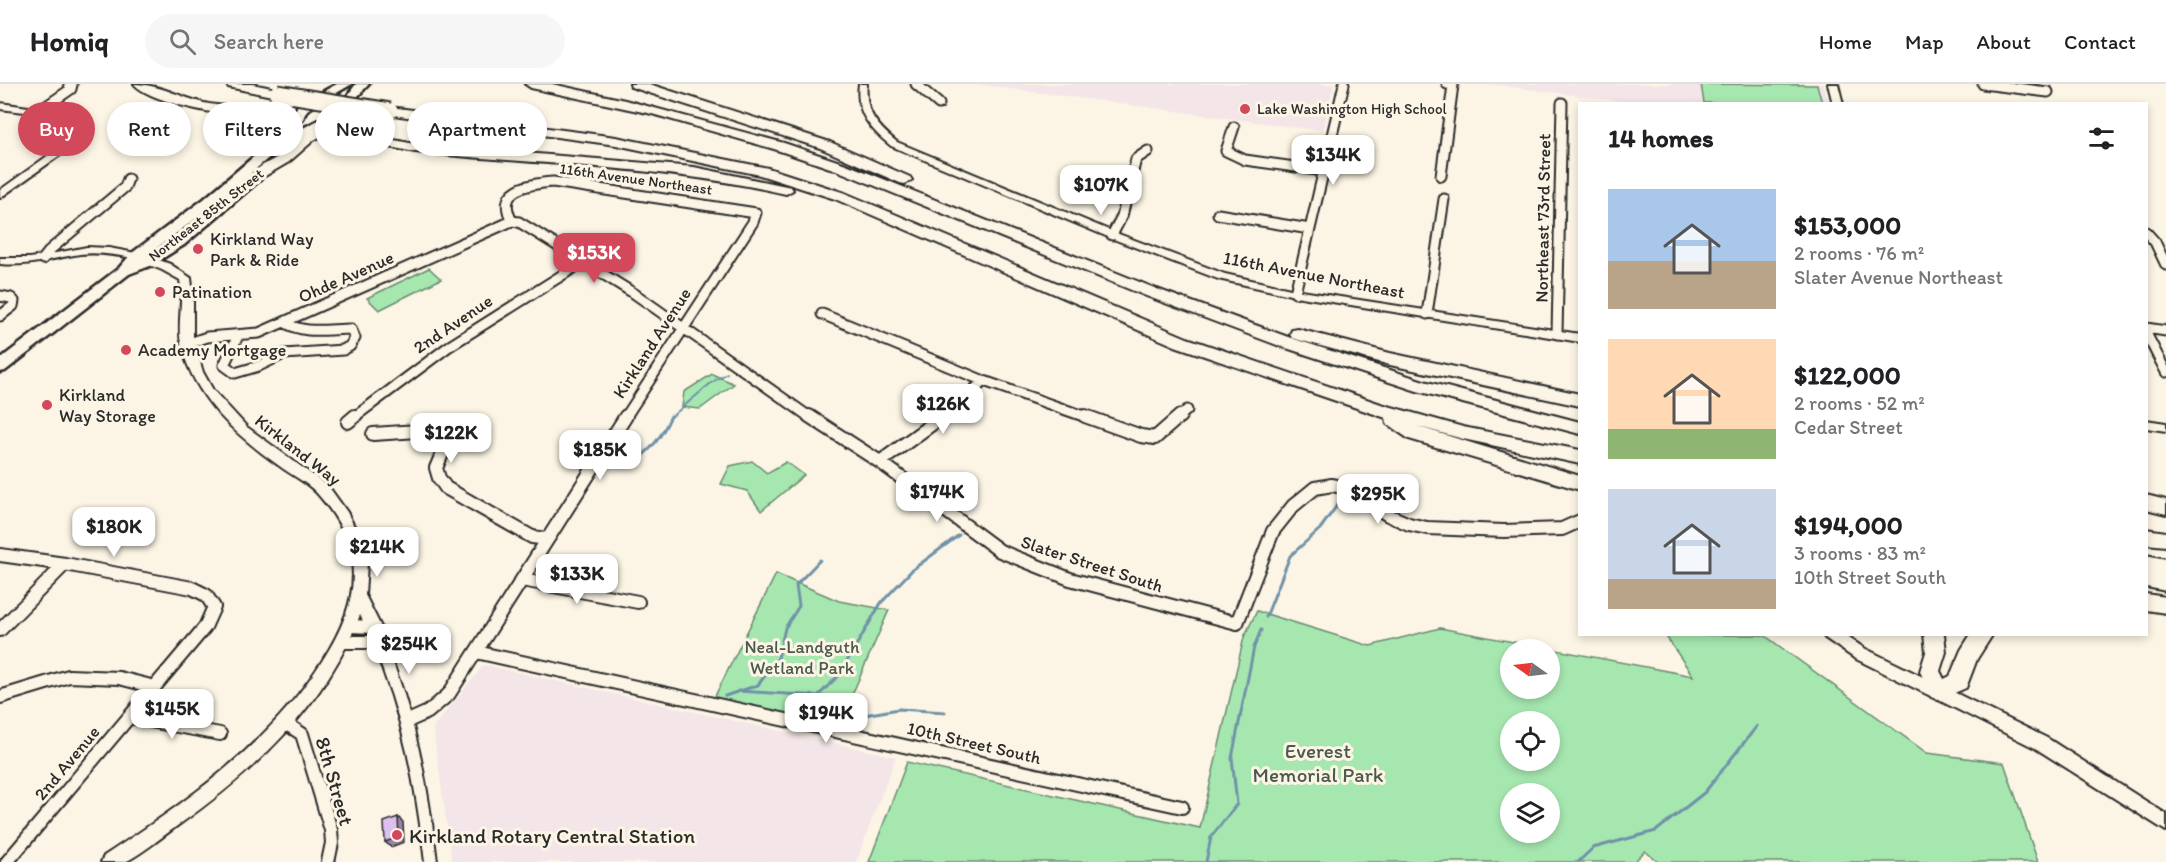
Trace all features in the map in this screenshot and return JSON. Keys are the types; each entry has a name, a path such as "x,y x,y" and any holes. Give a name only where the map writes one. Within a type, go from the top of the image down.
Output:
{"highway":[{"path":"140,84 173,99 203,106"},
{"path":"233,84 390,111 605,140 722,161 763,171 840,196 928,236 1181,342 1377,409 1463,433 1578,458"},
{"path":"531,84 599,96 780,146 865,177 1197,309 1368,370 1448,394 1578,427"},
{"path":"636,84 825,146 971,212 1006,229 1017,239"},
{"path":"260,173 291,153 315,132"},
{"path":"395,145 513,158 611,162 711,174 784,189 895,230 928,236"},
{"path":"1197,309 1222,311 1390,360 1578,399"},
{"path":"1377,409 1415,434 1578,482"},
{"path":"2148,502 2166,507"},
{"path":"2148,511 2166,515"},
{"path":"2148,536 2166,539"},
{"path":"2148,563 2166,567"},
{"path":"2148,579 2166,583"},
{"path":"2148,602 2166,605"},
{"path":"1934,636 1936,652 1930,671 1938,691 1959,681 1963,664 1981,636"}],"main road":[{"name":"Northeast 85th Street","path":"303,109 306,105 346,84"},
{"name":"Northeast 85th Street","path":"348,102 363,84"},
{"path":"1833,84 1838,102"},
{"name":"Northeast 85th Street","path":"124,271 151,261 208,218 260,173 285,155 300,136 315,127"},
{"name":"Northeast 85th Street","path":"0,367 124,271 136,256 228,186 262,156"},
{"path":"151,261 160,247 222,200 228,186"},
{"name":"Kirkland Way","path":"110,862 199,801 247,762 285,723 312,690 342,642 359,598 359,565 346,519 324,491 229,420 201,381 193,364 187,344 185,323 187,285 185,278 136,256"},
{"path":"359,598 373,627"},
{"path":"1833,636 1858,652 2041,743 2166,823"}],"street":[{"path":"52,102 71,89 72,85 69,84"},
{"name":"116th Avenue Northeast","path":"863,84 861,99 864,111 877,130 900,148 1199,270 1256,286 1295,293 1578,338"},
{"path":"916,84 939,104"},
{"path":"1295,293 1344,84"},
{"path":"1441,176 1450,84"},
{"path":"1983,84 2048,92"},
{"name":"Northeast 73rd Street","path":"1557,334 1562,103"},
{"path":"2,108 18,109"},
{"path":"1234,128 1226,151 1245,160 1324,171"},
{"path":"1112,235 1122,216 1136,159 1148,151"},
{"path":"0,195 52,156"},
{"path":"43,259 51,249 125,187 128,179"},
{"name":"116th Avenue Northeast","path":"512,221 505,212 504,205 514,192 537,183 553,182 756,213"},
{"path":"1427,314 1444,199"},
{"name":"Kirkland Avenue","path":"408,721 428,712 449,694 683,327 753,222 756,213"},
{"path":"1218,214 1310,229"},
{"name":"Slater Street South","path":"512,221 519,222 683,327 802,412 880,462 955,519 1012,557 1091,585 1237,623 1273,531 1293,506 1315,488 1332,485 1346,488 1388,515 1409,524 1427,528 1466,531 1562,529 1578,522"},
{"name":"Ohde Avenue","path":"187,344 207,337 259,333 512,221"},
{"path":"2148,233 2166,265"},
{"path":"0,261 22,263 99,250 136,256"},
{"name":"2nd Avenue","path":"348,422 447,347 583,262"},
{"path":"0,296 11,298 14,301 13,306 2,315"},
{"path":"822,314 984,381 1141,436 1155,438 1187,410"},
{"path":"238,336 224,365 236,373 267,363 285,354 339,350 350,346 355,338 351,329 303,330 291,328 284,322"},
{"path":"2148,328 2166,331"},
{"path":"2148,337 2166,372"},
{"path":"880,462 936,422 984,381"},
{"path":"2148,424 2166,427"},
{"path":"373,434 418,431 437,434 444,447 436,462 435,472 437,479 446,488 532,537 547,539"},
{"path":"0,555 65,564"},
{"path":"0,630 65,564"},
{"name":"2nd Avenue","path":"7,862 205,627 214,607 212,600 192,588 65,564"},
{"path":"522,580 638,602"},
{"path":"350,626 373,627 390,668 408,721 431,862"},
{"path":"342,642 378,642"},
{"name":"10th Street South","path":"476,652 1182,807"},
{"path":"0,697 69,676 119,678 155,687"},
{"path":"129,717 220,734"},
{"name":"8th Street","path":"285,723 302,734 332,830 329,860"}],"shaded area":[{"name":"Lake Washington High School","path":"975,84 1334,84 1323,131"},
{"path":"1490,84 1823,84 1829,102 1624,102"},
{"path":"484,665 896,757 856,862 452,862 433,728"}],"green space":[{"path":"1701,84 1817,85 1822,102 1704,102"},
{"path":"429,268 441,279 379,310 367,298"},
{"path":"712,374 734,384 700,409 682,407 684,392"},
{"path":"752,461 767,473 786,462 804,475 761,511 747,491 721,484 730,466"},
{"name":"Neal-Landguth Wetland Park","path":"776,574 839,601 889,610 838,727 713,700"},
{"name":"Everest Memorial Park","path":"1257,611 1370,646 1440,628 1500,639 1500,699 1560,699 1560,651 1693,676 1666,636 1765,636 1927,753 2004,763 2038,862 1658,862 1645,851 1634,862 869,862 907,762 1200,828 1244,637"}],"building":[{"path":"398,817 399,837 385,842 384,822"}],"waterway":[{"path":"670,418 711,383 727,373"},
{"path":"620,467 645,454 662,433 671,416"},
{"path":"1266,617 1290,556 1320,529 1343,497"},
{"path":"818,696 839,675 881,603 912,570 959,535"},
{"path":"740,691 758,685 778,658 785,628 799,606 796,585 820,560"},
{"path":"1206,862 1211,837 1237,804 1232,758 1254,647 1261,630"},
{"path":"725,696 740,691"},
{"path":"740,691 818,696"},
{"path":"818,696 851,710"},
{"path":"864,715 899,709 945,712"},
{"path":"1578,862 1593,848 1656,831 1705,792 1757,726"}],"place":[{"name":"Lake Washington High School","path":"1245,109"},
{"name":"Kirkland Way Park & Ride","path":"198,249"},
{"name":"Patination","path":"160,292"},
{"name":"Academy Mortgage","path":"126,350"},
{"name":"Kirkland Way Storage","path":"47,405"},
{"name":"Kirkland Rotary Central Station","path":"397,835"}]}
